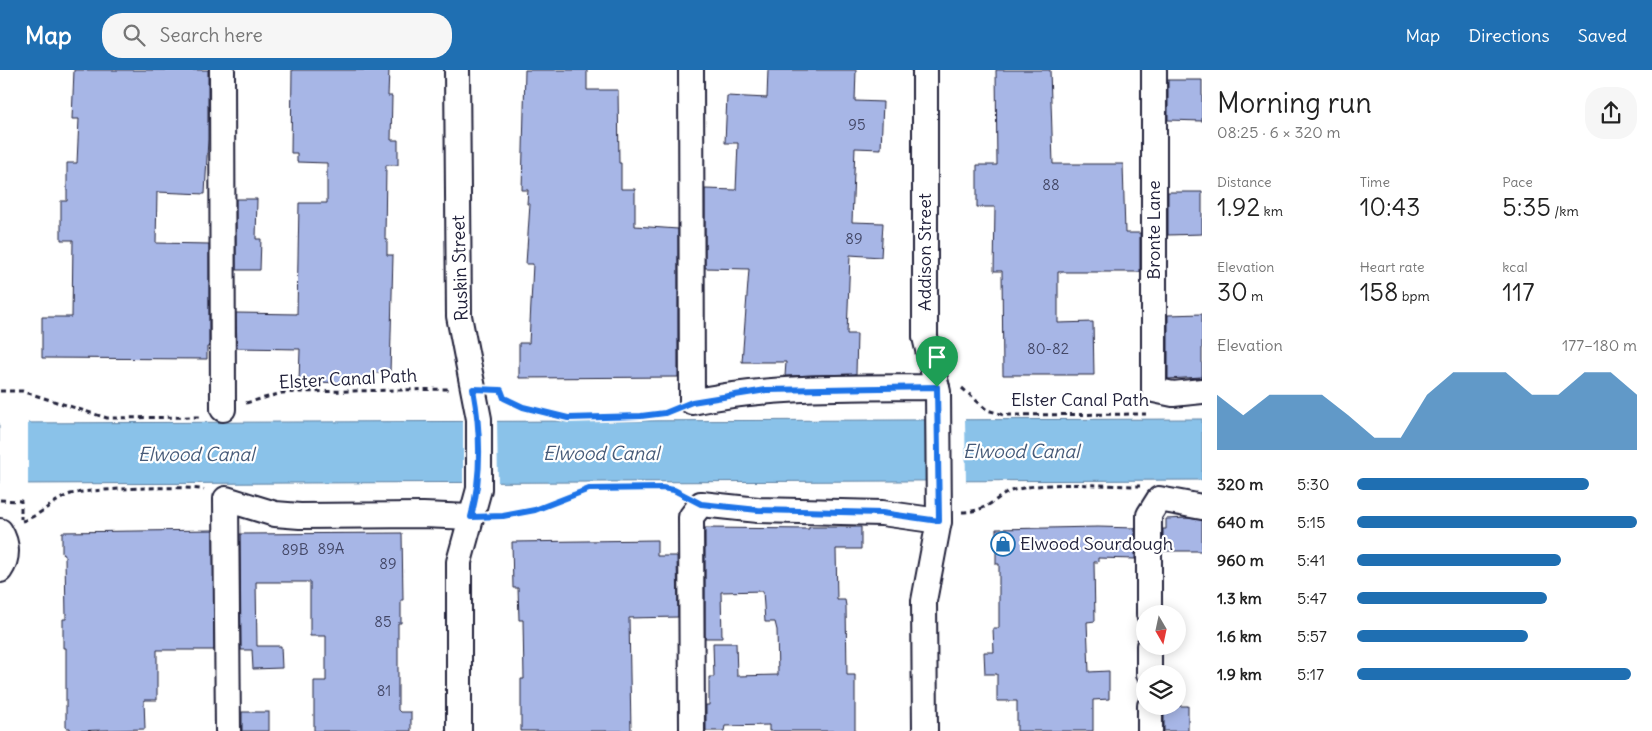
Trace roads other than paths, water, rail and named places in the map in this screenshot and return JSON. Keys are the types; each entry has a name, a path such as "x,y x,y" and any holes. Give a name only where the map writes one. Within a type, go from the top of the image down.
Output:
{"street":[{"path":"222,70 223,409"},
{"name":"Ruskin Street","path":"457,70 459,316 479,419 479,489 459,562 459,731"},
{"path":"691,70 692,402 727,395 788,388 937,387"},
{"name":"Addison Street","path":"925,70 925,337 937,387 939,511 924,601 925,731"},
{"name":"Bronte Lane","path":"1154,70 1154,390 1173,394 1202,391"},
{"path":"228,731 226,499 275,514 300,516 423,515 471,517"},
{"path":"1149,605 1149,515 1159,499 1202,507"},
{"path":"692,731 691,516 701,504 758,510 882,513 939,511"},
{"path":"0,570 6,558 8,529"},
{"path":"1150,715 1150,731"}],"water":[{"name":"Elwood Canal","path":"1202,419 1202,480 0,484 0,423"}],"place":[{"name":"Elwood Sourdough","path":"1003,544"}]}
